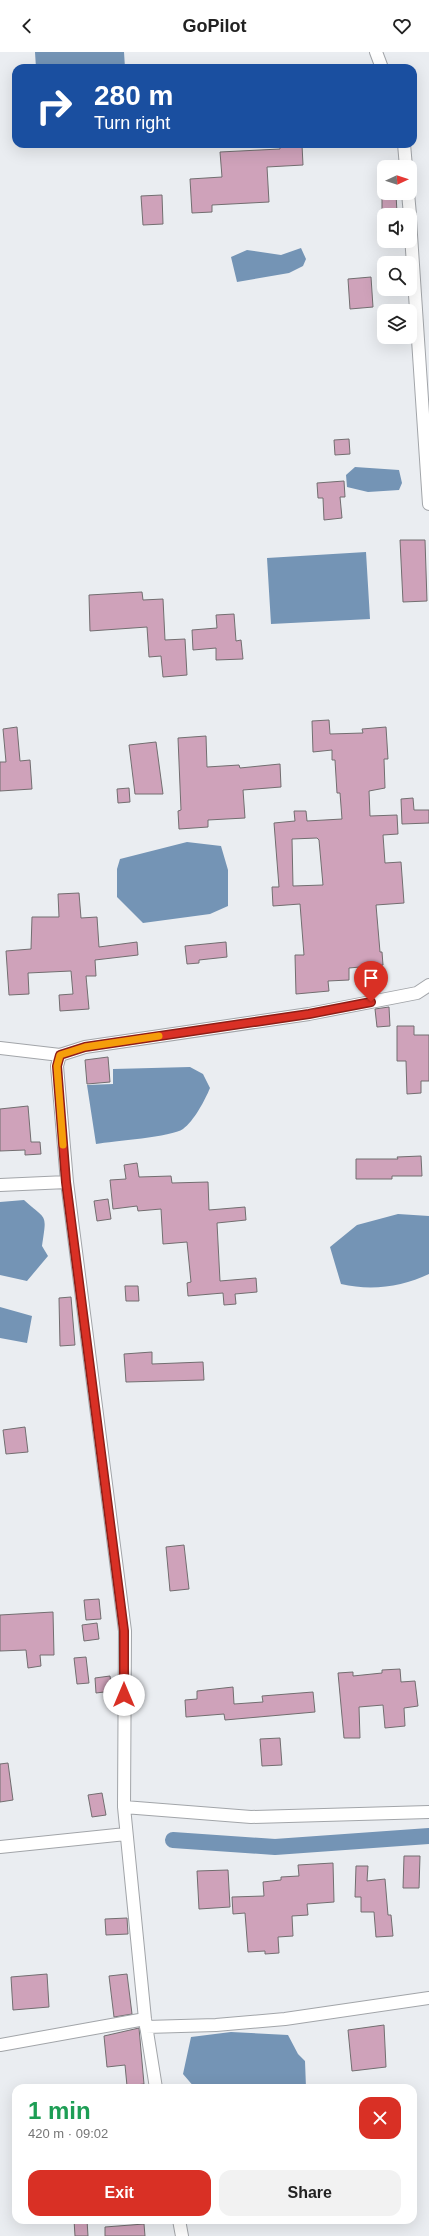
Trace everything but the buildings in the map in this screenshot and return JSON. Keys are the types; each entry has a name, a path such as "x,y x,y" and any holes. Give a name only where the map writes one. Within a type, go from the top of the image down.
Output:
{"street":[{"path":"376,52 380,64"},
{"path":"404,148 405,160"},
{"path":"412,248 429,504"},
{"path":"0,1048 60,1055 85,1047 309,1014 417,993 429,985"},
{"path":"60,1055 57,1066 66,1182 124,1631 124,1807 146,2023 155,2084"},
{"path":"0,1185 66,1182"},
{"path":"124,1807 252,1817 429,1812"},
{"path":"0,1847 126,1834"},
{"path":"0,2045 146,2023 216,2025 284,2019 429,1998"},
{"path":"180,2224 182,2236"}],"water":[{"path":"35,52 124,52 125,64 36,64"},
{"path":"301,248 306,259 303,266 289,273 237,282 231,257 247,250 281,255"},
{"path":"355,467 399,470 402,483 399,490 368,492 347,487 346,475"},
{"path":"366,552 370,619 271,624 267,558"},
{"path":"187,842 221,846 228,870 228,906 210,914 143,923 117,897 117,869 120,859"},
{"path":"190,1067 203,1074 210,1088 195,1116 183,1129 167,1134 96,1144 87,1085 113,1084 113,1069"},
{"path":"24,1200 44,1218 45,1227 42,1246 48,1256 27,1281 0,1275 0,1202"},
{"path":"398,1214 429,1216 429,1274 397,1285 364,1287 341,1284 330,1247 357,1225"},
{"path":"0,1307 32,1316 27,1343 0,1338"},
{"path":"231,2032 288,2035 298,2054 305,2061 306,2084 192,2084 183,2074 191,2037"}],"waterway":[{"path":"173,1840 275,1847 429,1836"}],"slow traffic":[{"path":"63,1145 57,1066 60,1055 85,1047 159,1036"}],"route":[{"path":"124,1695 124,1631 66,1182 57,1066 60,1055 85,1047 309,1014 371,1002"}]}
